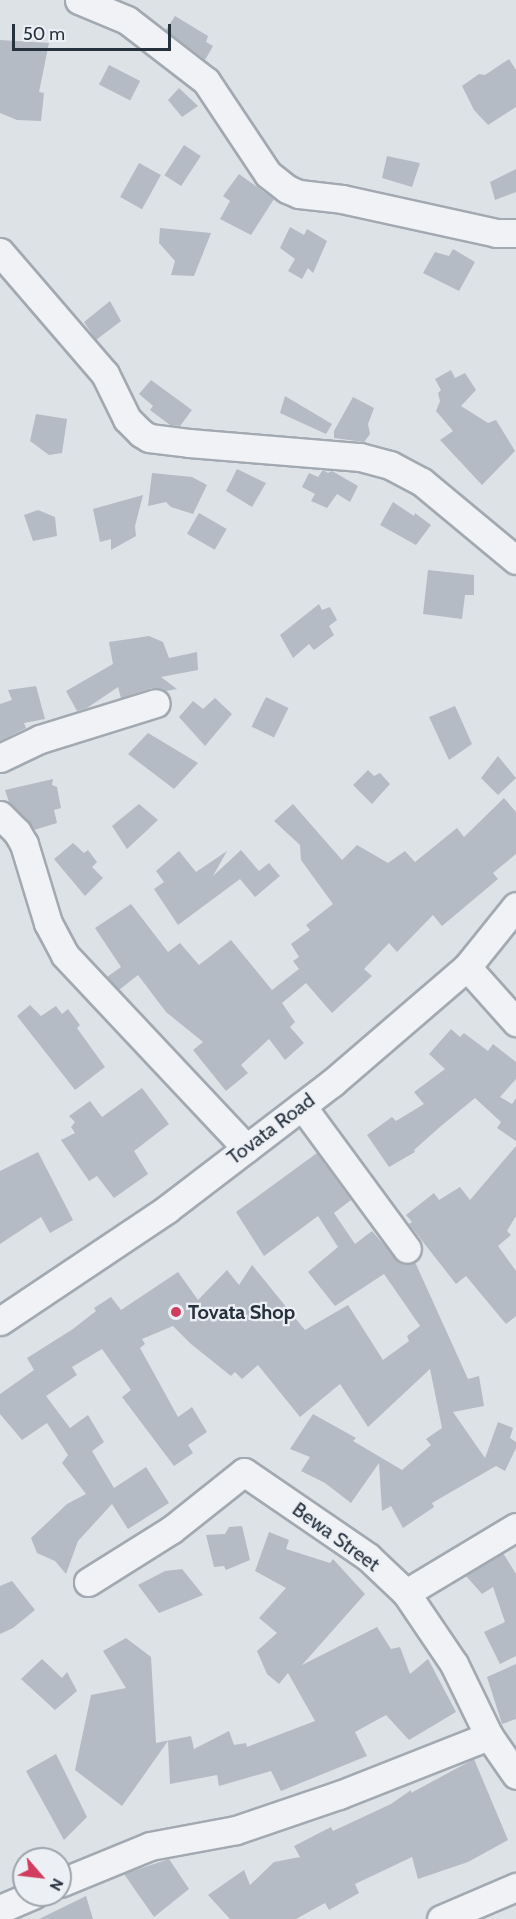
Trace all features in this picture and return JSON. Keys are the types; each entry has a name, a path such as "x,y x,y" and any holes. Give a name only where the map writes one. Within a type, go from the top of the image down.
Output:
{"street":[{"path":"79,0 127,20 206,81 268,174 287,189 299,194 342,199 496,233 516,233"},
{"path":"0,252 105,374 127,419 149,438 360,458 390,465 422,482 516,560"},
{"path":"0,758 40,740 156,703"},
{"path":"0,815 17,832 24,844 48,923 65,955 246,1148"},
{"name":"Tovata Road","path":"0,1321 167,1209 302,1106 467,967 516,906"},
{"path":"467,967 516,1022"},
{"path":"302,1106 407,1249"},
{"name":"Bewa Street","path":"88,1582 171,1530 244,1472 368,1557 406,1593 454,1664 489,1736 516,1775"},
{"path":"406,1593 516,1527"},
{"path":"72,1879 150,1846 236,1830 339,1795 489,1736"},
{"path":"441,1919 516,1887"}],"building":[{"path":"175,16 208,36 206,42 213,46 205,60 166,30"},
{"path":"0,40 49,43 39,92 44,93 41,121 17,120 0,113"},
{"path":"509,59 516,70 516,107 488,125 474,110 462,86 479,74 485,75"},
{"path":"109,65 140,81 130,100 99,85"},
{"path":"179,88 198,106 182,117 168,100"},
{"path":"184,145 201,156 181,186 164,175"},
{"path":"387,156 420,163 412,187 382,178"},
{"path":"139,163 161,175 142,209 120,197"},
{"path":"516,169 516,192 495,200 490,182"},
{"path":"239,174 274,199 251,235 220,219 230,201 223,196"},
{"path":"290,227 304,235 307,229 327,241 313,273 308,268 302,279 288,271 295,259 280,248"},
{"path":"160,228 211,233 194,276 171,275 175,261 159,243"},
{"path":"453,249 475,262 459,291 423,273 435,252 449,256"},
{"path":"110,301 121,321 96,340 84,322"},
{"path":"451,370 455,378 465,373 476,390 461,406 488,423 496,420 515,451 482,485 440,440 453,431 436,411 440,401 438,393 441,390 435,379"},
{"path":"151,380 192,410 180,426 170,425 150,410 153,406 139,394"},
{"path":"285,396 332,424 326,434 280,413"},
{"path":"353,397 374,408 368,424 370,434 364,442 334,438 334,431"},
{"path":"36,414 67,419 62,453 49,455 30,441"},
{"path":"237,469 266,483 252,507 226,491"},
{"path":"323,470 328,473 332,471 358,486 350,502 337,494 327,508 311,501 315,494 302,487 309,473 318,477"},
{"path":"152,473 192,477 207,485 193,514 171,507 166,502 148,506"},
{"path":"143,495 135,526 136,536 111,550 111,539 100,542 93,509"},
{"path":"393,502 414,516 415,513 431,525 416,545 380,525"},
{"path":"38,510 55,517 57,536 33,541 24,515"},
{"path":"199,513 227,529 215,550 187,534"},
{"path":"428,570 474,575 474,595 465,595 462,619 423,614"},
{"path":"319,604 322,610 330,607 337,620 329,626 334,635 314,650 309,644 293,658 280,635"},
{"path":"149,636 163,642 169,658 197,652 198,670 161,677 177,689 166,691 152,688 121,698 118,687 87,708 77,711 66,691 113,664 109,642"},
{"path":"36,686 45,719 24,723 26,728 0,741 0,704 12,700 8,690"},
{"path":"266,697 288,708 274,738 252,727"},
{"path":"215,698 232,714 205,746 179,717 193,701 203,709"},
{"path":"455,706 472,744 449,760 429,717"},
{"path":"148,733 198,763 174,789 128,754"},
{"path":"498,756 516,778 498,795 481,778"},
{"path":"368,770 374,776 380,773 390,784 372,804 353,785"},
{"path":"53,779 52,785 57,787 61,808 54,810 57,823 34,830 9,802 5,790"},
{"path":"504,798 516,812 516,854 493,873 498,879 442,926 433,915 397,952 389,943 364,969 372,976 332,1013 306,983 282,1003 295,1022 290,1027 304,1043 285,1060 269,1039 241,1065 248,1073 226,1091 193,1050 203,1042 166,1012 138,975 119,990 107,977 121,967 95,928 131,904 168,952 180,943 199,965 231,940 272,990 299,969 293,961 299,957 291,944 310,930 306,925 333,904 301,860 300,845 274,821 293,804 342,860 357,845 388,863 405,851 415,862 457,828 464,837"},
{"path":"139,804 158,820 127,849 112,826"},
{"path":"73,843 84,853 88,850 97,862 92,867 103,878 85,896 54,859"},
{"path":"241,850 259,871 269,863 280,876 255,897 240,879 178,925 154,889 164,882 156,871 179,851 196,872 227,851 213,876"},
{"path":"30,1005 41,1016 56,1006 62,1014 68,1009 80,1025 77,1028 105,1067 75,1090 17,1016"},
{"path":"451,1029 460,1037 464,1033 488,1051 493,1044 516,1062 516,1079 500,1097 512,1104 516,1098 516,1141 497,1128 501,1122 475,1098 414,1150 415,1152 389,1167 367,1135 392,1117 396,1121 424,1104 414,1092 445,1069 429,1054"},
{"path":"142,1088 169,1124 134,1151 148,1174 114,1198 97,1176 89,1181 61,1140 75,1133 71,1127 75,1122 69,1116 90,1101 102,1117"},
{"path":"516,1146 516,1216 507,1231 511,1235 498,1246 516,1271 516,1316 506,1324 466,1276 456,1284 409,1224 412,1222 406,1215 434,1193 439,1200 460,1187 470,1200"},
{"path":"38,1152 73,1220 50,1233 41,1217 0,1244 0,1171"},
{"path":"317,1153 351,1200 334,1213 355,1244 372,1231 400,1263 415,1262 468,1379 479,1376 484,1406 453,1412 485,1458 498,1422 513,1428 510,1438 516,1442 516,1448 505,1471 496,1466 432,1503 434,1507 403,1528 391,1506 382,1511 379,1463 351,1503 325,1483 301,1471 310,1457 290,1449 313,1414 356,1438 353,1441 402,1470 431,1445 426,1439 442,1428 430,1369 368,1427 340,1384 300,1417 258,1365 242,1379 235,1372 231,1376 191,1344 173,1326 142,1339 145,1344 140,1348 178,1417 192,1407 207,1432 188,1445 193,1453 174,1466 122,1397 131,1390 102,1349 72,1367 77,1375 46,1396 70,1428 88,1415 104,1442 92,1451 114,1488 146,1467 169,1503 128,1529 112,1504 78,1541 66,1574 55,1561 37,1553 31,1538 67,1504 86,1494 62,1463 68,1455 47,1423 22,1440 0,1414 0,1394 34,1370 27,1358 73,1329 96,1311 94,1308 111,1297 121,1310 178,1272 198,1300 227,1270 239,1285 252,1265 305,1330 348,1305 383,1360 409,1341 407,1336 420,1326 384,1274 335,1306 308,1272 338,1247 318,1216 264,1256 236,1212"},
{"path":"242,1526 250,1560 226,1570 224,1566 214,1567 206,1535 225,1534 229,1527"},
{"path":"269,1532 289,1540 286,1549 330,1563 333,1559 365,1594 302,1665 377,1627 391,1649 400,1647 410,1674 428,1659 456,1712 409,1740 386,1715 355,1732 367,1756 281,1791 271,1771 219,1786 217,1775 170,1784 168,1741 122,1806 75,1770 91,1695 126,1688 103,1651 126,1638 151,1657 156,1743 191,1736 194,1749 229,1731 234,1745 246,1743 247,1747 315,1721 288,1673 279,1684 267,1674 257,1651 277,1633 259,1618 286,1588 255,1571"},
{"path":"503,1553 516,1574 516,1656 500,1664 484,1632 505,1622 493,1587 482,1594 466,1576"},
{"path":"182,1569 203,1595 159,1613 138,1585 165,1571"},
{"path":"12,1581 35,1610 13,1628 0,1634 0,1586"},
{"path":"42,1659 62,1678 67,1672 77,1691 55,1710 21,1679"},
{"path":"516,1664 516,1719 502,1724 487,1677"},
{"path":"56,1754 87,1817 64,1840 26,1771"},
{"path":"474,1759 508,1840 468,1862 418,1879 412,1857 355,1884 359,1893 329,1910 325,1903 296,1919 230,1919 208,1895 244,1870 250,1885 274,1862 300,1857 294,1846 331,1827 333,1831 391,1804 411,1790 411,1793"},
{"path":"169,1859 189,1889 154,1917 124,1874"},
{"path":"86,1896 93,1919 39,1919 64,1907 72,1907 72,1903"}],"place":[{"name":"Tovata Shop","path":"176,1312"}]}
